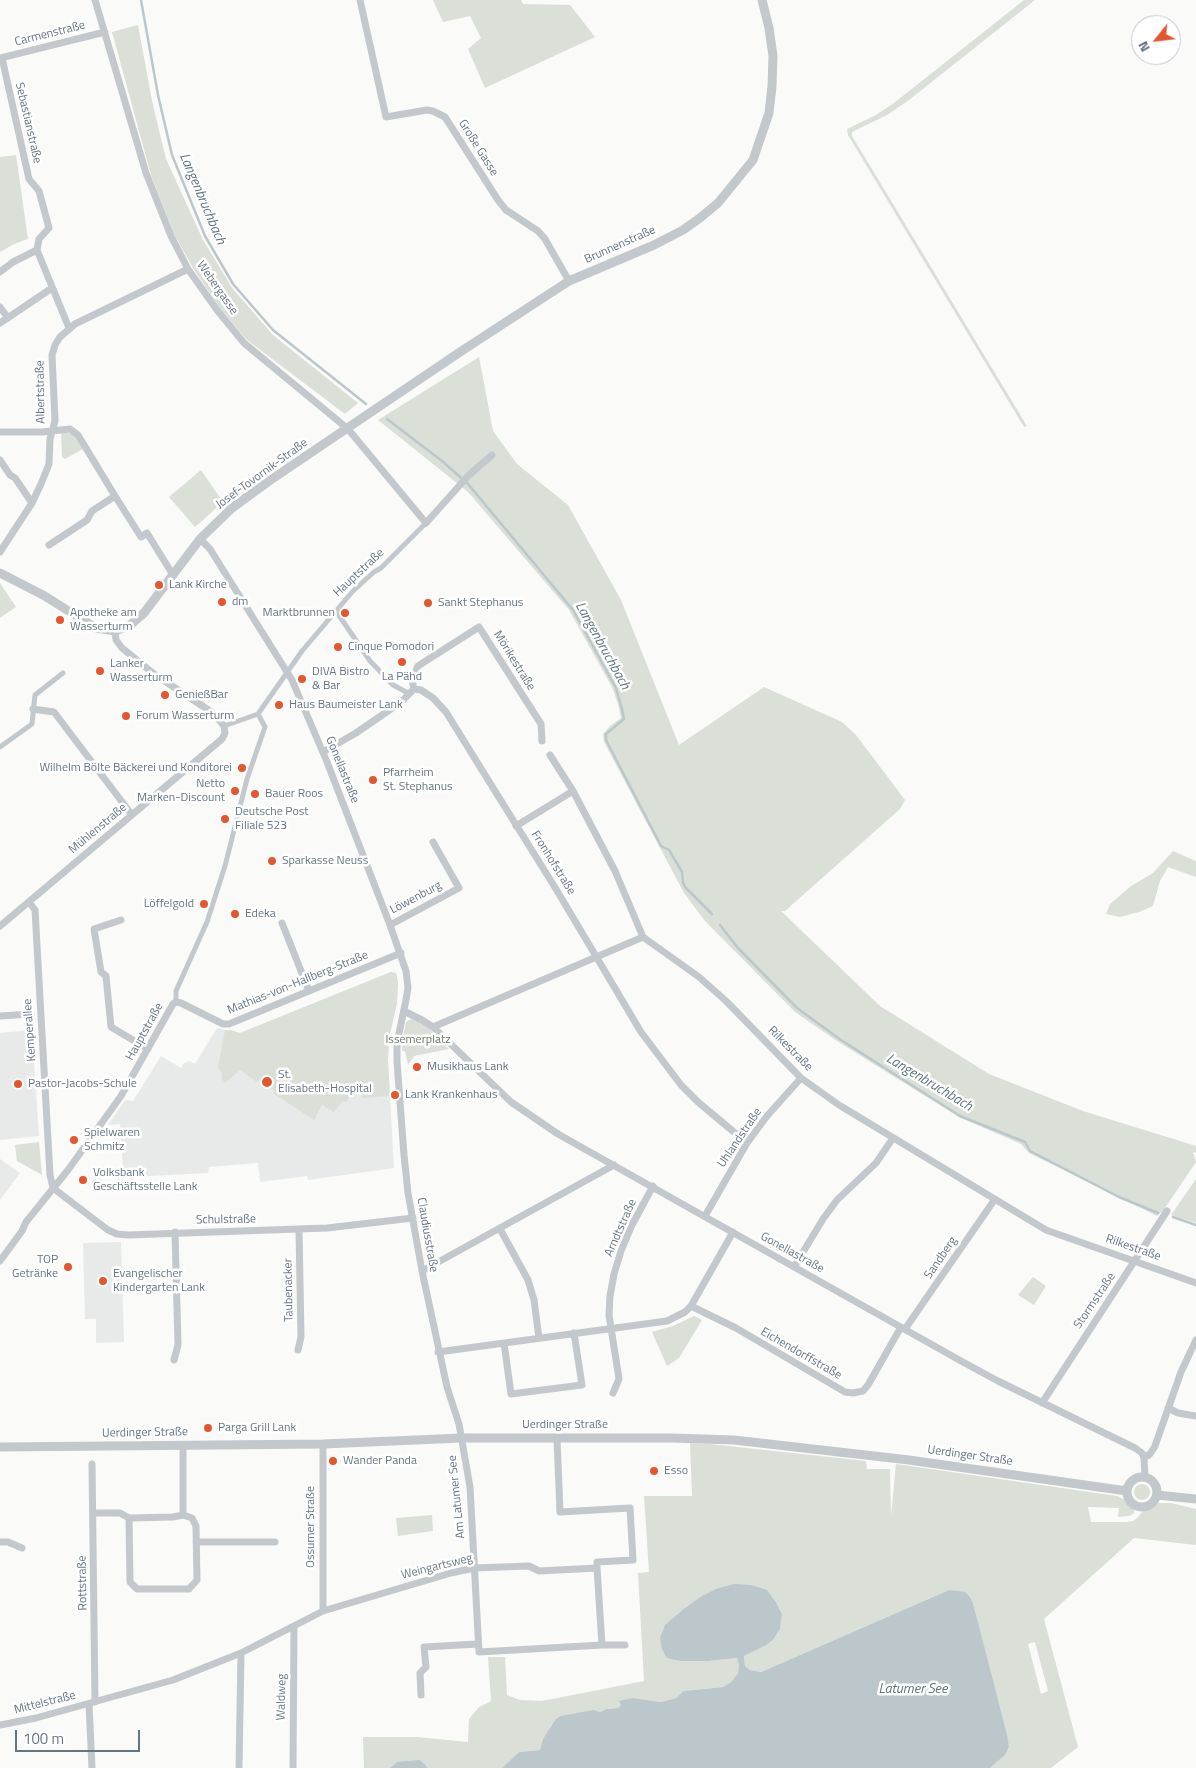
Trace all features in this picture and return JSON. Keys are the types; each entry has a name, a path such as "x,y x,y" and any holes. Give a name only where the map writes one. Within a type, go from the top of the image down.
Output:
{"street":[{"name":"Webergasse","path":"95,0 146,173 171,236 188,269 217,310 244,343 348,429 426,523"},
{"name":"Große Gasse","path":"360,0 386,117 427,110 445,117 498,200 506,210 538,231 545,239 569,281"},
{"name":"Brunnenstraße","path":"348,429 460,352 569,281 654,245 683,230 718,203 753,160 769,113 773,56 762,0"},
{"name":"Carmenstraße","path":"1,58 105,32"},
{"name":"Sebastianstraße","path":"1,58 29,179 39,191 49,228 39,239 37,250"},
{"path":"0,272 13,262 37,250 69,328"},
{"name":"Albertstraße","path":"0,552 32,502 42,484 49,464 50,439 55,421 52,355 60,337 69,328 188,269"},
{"path":"0,323 52,288"},
{"path":"0,307 8,318"},
{"path":"0,432 70,429 76,433 141,537 146,533 173,575"},
{"name":"Josef-Tovornik-Straße","path":"115,631 129,626 144,613 200,539 232,508 348,429"},
{"name":"Hauptstraße","path":"0,1261 22,1231 26,1222 68,1170 121,1096 170,1006 176,1002 176,992 207,922 225,866 247,779 265,727 258,714 287,671 353,591 381,568 426,523 468,476 492,455"},
{"path":"0,460 32,502"},
{"path":"49,544 87,520 92,511 116,496"},
{"name":"Gonellastraße","path":"200,539 210,549 287,671 323,752 401,954 406,972 408,988 399,1031"},
{"path":"0,573 43,596 84,622 96,628 115,631 116,640 122,648 154,674 213,712 224,726 258,714"},
{"name":"Fronhofstraße","path":"336,610 370,661 393,685 411,691 421,690 433,698 446,712 641,1032 664,1064 698,1102 747,1143"},
{"name":"Mörikestraße","path":"411,691 412,680 418,666 479,627 540,724 542,741"},
{"path":"0,747 32,724 35,695 63,673"},
{"path":"323,752 371,723 401,702 411,691"},
{"path":"33,709 54,712 132,816"},
{"name":"Mühlenstraße","path":"0,926 222,739 224,726"},
{"path":"404,1011 432,1027 643,937 616,871 573,791 550,755"},
{"path":"516,826 573,791"},
{"name":"Löwenburg","path":"390,925 459,888 433,842"},
{"name":"Kemperallee","path":"29,902 35,910 50,1175 53,1188"},
{"path":"121,920 94,929 102,972 106,976 111,1027 148,1049"},
{"path":"282,923 309,991"},
{"name":"Rilkestraße","path":"643,937 699,977 726,1001 800,1078 839,1105 1046,1230 1196,1283"},
{"name":"Mathias-von-Hallberg-Straße","path":"176,1002 223,1024 229,1024 401,954"},
{"path":"0,1016 31,1014"},
{"name":"Gonellastraße","path":"432,1027 511,1102 558,1134 991,1377 1134,1448 1144,1458"},
{"name":"Claudiusstraße","path":"399,1031 397,1062 404,1155 413,1218 438,1352 462,1438"},
{"name":"Uhlandstraße","path":"705,1216 747,1143 766,1116 800,1078"},
{"path":"794,1267 823,1219 837,1200 876,1164 893,1138"},
{"path":"422,1271 614,1165"},
{"name":"Arndtstraße","path":"610,1328 610,1296 616,1266 632,1225 653,1186"},
{"name":"Schulstraße","path":"53,1188 108,1230 117,1234 128,1235 175,1232 299,1230 413,1218"},
{"name":"Sandberg","path":"903,1328 995,1199"},
{"name":"Stormstraße","path":"1042,1402 1167,1212"},
{"path":"500,1229 528,1280 534,1300 539,1338"},
{"name":"Taubenacker","path":"298,1350 301,1337 299,1230"},
{"path":"174,1360 178,1345 175,1232"},
{"path":"438,1352 667,1321 685,1312 691,1306 733,1232"},
{"name":"Eichendorffstraße","path":"691,1306 736,1328 845,1392 853,1393 863,1391 868,1385 903,1328"},
{"path":"610,1328 619,1379 613,1393"},
{"path":"504,1343 511,1394 582,1385 574,1333"},
{"path":"1145,1477 1144,1458 1150,1454 1155,1446 1168,1408 1196,1340"},
{"path":"1168,1408 1178,1413 1196,1416"},
{"name":"Uerdinger Straße","path":"0,1447 323,1444 462,1438 671,1438 734,1440 909,1460 1127,1491"},
{"name":"Am Latumer See","path":"462,1438 470,1487 478,1644"},
{"name":"Weingartsweg","path":"92,1703 172,1680 241,1654 323,1611 451,1573 474,1568 529,1566 539,1572 597,1568 597,1562 633,1560 630,1508 560,1512 557,1439"},
{"name":"Ossumer Straße","path":"323,1444 323,1611"},
{"path":"183,1445 183,1515"},
{"name":"Rottstraße","path":"92,1464 92,1768"},
{"path":"1145,1477 1154,1484 1157,1495 1151,1504 1140,1507 1131,1502 1127,1491 1131,1482 1145,1477"},
{"path":"1157,1495 1196,1499"},
{"path":"93,1513 120,1513 129,1518 183,1515 192,1518 196,1526 197,1580 189,1588 137,1589 130,1582 129,1518"},
{"path":"0,1542 8,1542 22,1548"},
{"path":"196,1542 275,1542"},
{"path":"597,1568 602,1645"},
{"name":"Waldweg","path":"293,1768 294,1626"},
{"path":"422,1695 420,1673 426,1667 424,1647 478,1644 478,1652 625,1645"},
{"path":"239,1768 241,1654"},
{"name":"Mittelstraße","path":"0,1725 92,1703"}],"shaded area":[{"name":"St. Elisabeth-Hospital","path":"391,972 396,973 398,982 397,1003 389,1038 388,1061 394,1168 308,1180 307,1176 260,1182 258,1163 209,1167 208,1173 133,1177 133,1170 123,1170 120,1124 108,1125 125,1100 133,1101 161,1056 181,1068 184,1063 189,1061 195,1064 217,1028 240,1033"},
{"name":"Pastor-Jacobs-Schule","path":"32,1030 39,1136 0,1140 0,1033"},
{"path":"0,1159 20,1173 0,1200"},
{"name":"Evangelischer Kindergarten Lank","path":"121,1242 124,1342 96,1343 96,1319 85,1319 83,1243"}],"green space":[{"path":"433,0 521,0 523,4 570,5 595,37 485,88 468,49 481,38 470,16 443,22"},
{"path":"1024,0 1035,0 909,100 887,115 852,132 852,136 1027,426 1024,427 848,135 847,129 876,115 894,103"},
{"path":"138,25 152,101 166,159 203,240 233,289 273,335 358,403 345,414 247,340 220,308 193,268 174,234 151,175 112,32"},
{"path":"16,155 28,239 0,252 0,157"},
{"path":"479,357 493,431 517,464 568,505 621,600 679,745 764,687 842,722 856,735 905,800 900,809 785,911 781,911 880,1006 989,1074 1083,1111 1196,1146 1196,1153 1193,1152 1196,1162 1163,1211 1157,1216 1029,1153 1021,1144 959,1117 840,1043 795,1012 705,921 684,893 604,742 603,734 621,718 618,704 612,687 569,610 468,492 378,420"},
{"path":"61,432 73,434 83,449 65,459 62,457"},
{"path":"201,470 223,502 195,527 169,497"},
{"path":"0,583 16,607 0,618"},
{"path":"1173,851 1196,861 1196,877 1168,867 1160,881 1153,906 1120,917 1106,914 1110,904 1131,886 1153,873"},
{"path":"391,972 396,973 398,982 397,1003 389,1038 390,1096 362,1098 361,1089 353,1090 347,1102 342,1101 334,1112 322,1105 314,1120 273,1093 275,1091 259,1080 257,1082 240,1070 225,1083 222,1079 222,1073 218,1068 225,1030 240,1033"},
{"name":"Issemerplatz","path":"411,1019 429,1028 449,1049 414,1056 408,1065 405,1051 402,1051 402,1043 406,1022"},
{"path":"39,1142 42,1175 17,1161 15,1145"},
{"path":"1196,1179 1196,1223 1171,1215"},
{"path":"1033,1277 1046,1286 1034,1305 1018,1295"},
{"path":"694,1316 702,1320 679,1358 667,1366 652,1332 673,1326"},
{"path":"690,1443 710,1444 866,1461 867,1469 890,1469 891,1516 896,1464 1117,1496 1127,1501 1134,1509 1134,1513 1129,1516 1118,1517 1119,1508 1088,1507 1091,1522 1133,1521 1143,1511 1159,1503 1171,1503 1196,1509 1196,1545 1134,1538 1044,1619 1078,1747 1051,1768 990,1768 1005,1755 1009,1747 973,1603 970,1597 949,1590 761,1672 750,1670 745,1666 744,1656 765,1646 774,1639 780,1629 782,1614 777,1604 680,1661 709,1661 737,1658 738,1673 731,1682 723,1687 683,1691 676,1698 661,1702 637,1699 618,1708 607,1709 543,1739 540,1750 519,1752 502,1768 428,1768 426,1766 397,1762 390,1768 364,1768 363,1737 417,1737 468,1742 469,1719 479,1707 491,1701 488,1657 505,1657 507,1695 520,1700 542,1701 644,1681 638,1573 649,1572 644,1496 692,1496","holes":["1035,1642 1048,1691 1041,1694 1028,1644"]},
{"path":"1142,1484 1148,1486 1150,1492 1148,1498 1142,1500 1136,1498 1134,1492 1136,1486"},
{"path":"432,1515 433,1531 398,1536 396,1518"}],"water":[{"name":"Latumer See","path":"734,1584 751,1585 767,1590 782,1614 780,1629 774,1639 765,1646 744,1656 745,1666 750,1670 761,1672 949,1590 965,1592 973,1603 1007,1735 1009,1747 1005,1755 990,1768 502,1768 519,1752 540,1750 543,1739 556,1719 561,1716 618,1708 621,1705 619,1701 632,1698 661,1702 676,1698 683,1691 723,1687 731,1682 738,1673 737,1658 709,1661 680,1661 667,1658 662,1649 660,1638 665,1625 685,1608 716,1589"},
{"path":"420,1760 428,1768 390,1768 397,1762"}],"waterway":[{"name":"Langenbruchbach","path":"141,0 158,95 172,155 205,236 233,284 273,330 366,404"},
{"name":"Langenbruchbach","path":"387,419 442,461 468,484 573,610 616,688 622,709 624,719 606,734 606,740 661,846 669,850 682,872 685,887 712,914"},
{"name":"Langenbruchbach","path":"720,925 738,948 797,1008 841,1040 960,1116 1025,1142 1030,1151 1119,1197 1158,1213"},
{"name":"Langenbruchbach","path":"1173,1217 1196,1225"}],"place":[{"name":"Lank Kirche","path":"159,585"},
{"name":"dm","path":"222,602"},
{"name":"Sankt Stephanus","path":"428,603"},
{"name":"Marktbrunnen","path":"345,613"},
{"name":"Apotheke am Wasserturm","path":"60,620"},
{"name":"Cinque Pomodori","path":"338,647"},
{"name":"La Pähd","path":"402,662"},
{"name":"Lanker Wasserturm","path":"100,671"},
{"name":"DIVA Bistro & Bar","path":"302,679"},
{"name":"GenießBar","path":"165,695"},
{"name":"Haus Baumeister Lank","path":"279,705"},
{"name":"Forum Wasserturm","path":"126,716"},
{"name":"Wilhelm Bölte Bäckerei und Konditorei","path":"242,768"},
{"name":"Pfarrheim St. Stephanus","path":"373,780"},
{"name":"Netto Marken-Discount","path":"235,791"},
{"name":"Bauer Roos","path":"255,794"},
{"name":"Deutsche Post Filiale 523","path":"225,819"},
{"name":"Sparkasse Neuss","path":"272,861"},
{"name":"Löffelgold","path":"204,904"},
{"name":"Edeka","path":"235,914"},
{"name":"Musikhaus Lank","path":"417,1067"},
{"name":"St. Elisabeth-Hospital","path":"267,1082"},
{"name":"Pastor-Jacobs-Schule","path":"18,1084"},
{"name":"Lank Krankenhaus","path":"395,1095"},
{"name":"Spielwaren Schmitz","path":"74,1140"},
{"name":"Volksbank Geschäftsstelle Lank","path":"83,1180"},
{"name":"TOP Getränke","path":"68,1267"},
{"name":"Evangelischer Kindergarten Lank","path":"103,1281"},
{"name":"Parga Grill Lank","path":"208,1428"},
{"name":"Wander Panda","path":"333,1461"},
{"name":"Esso","path":"654,1471"}]}
